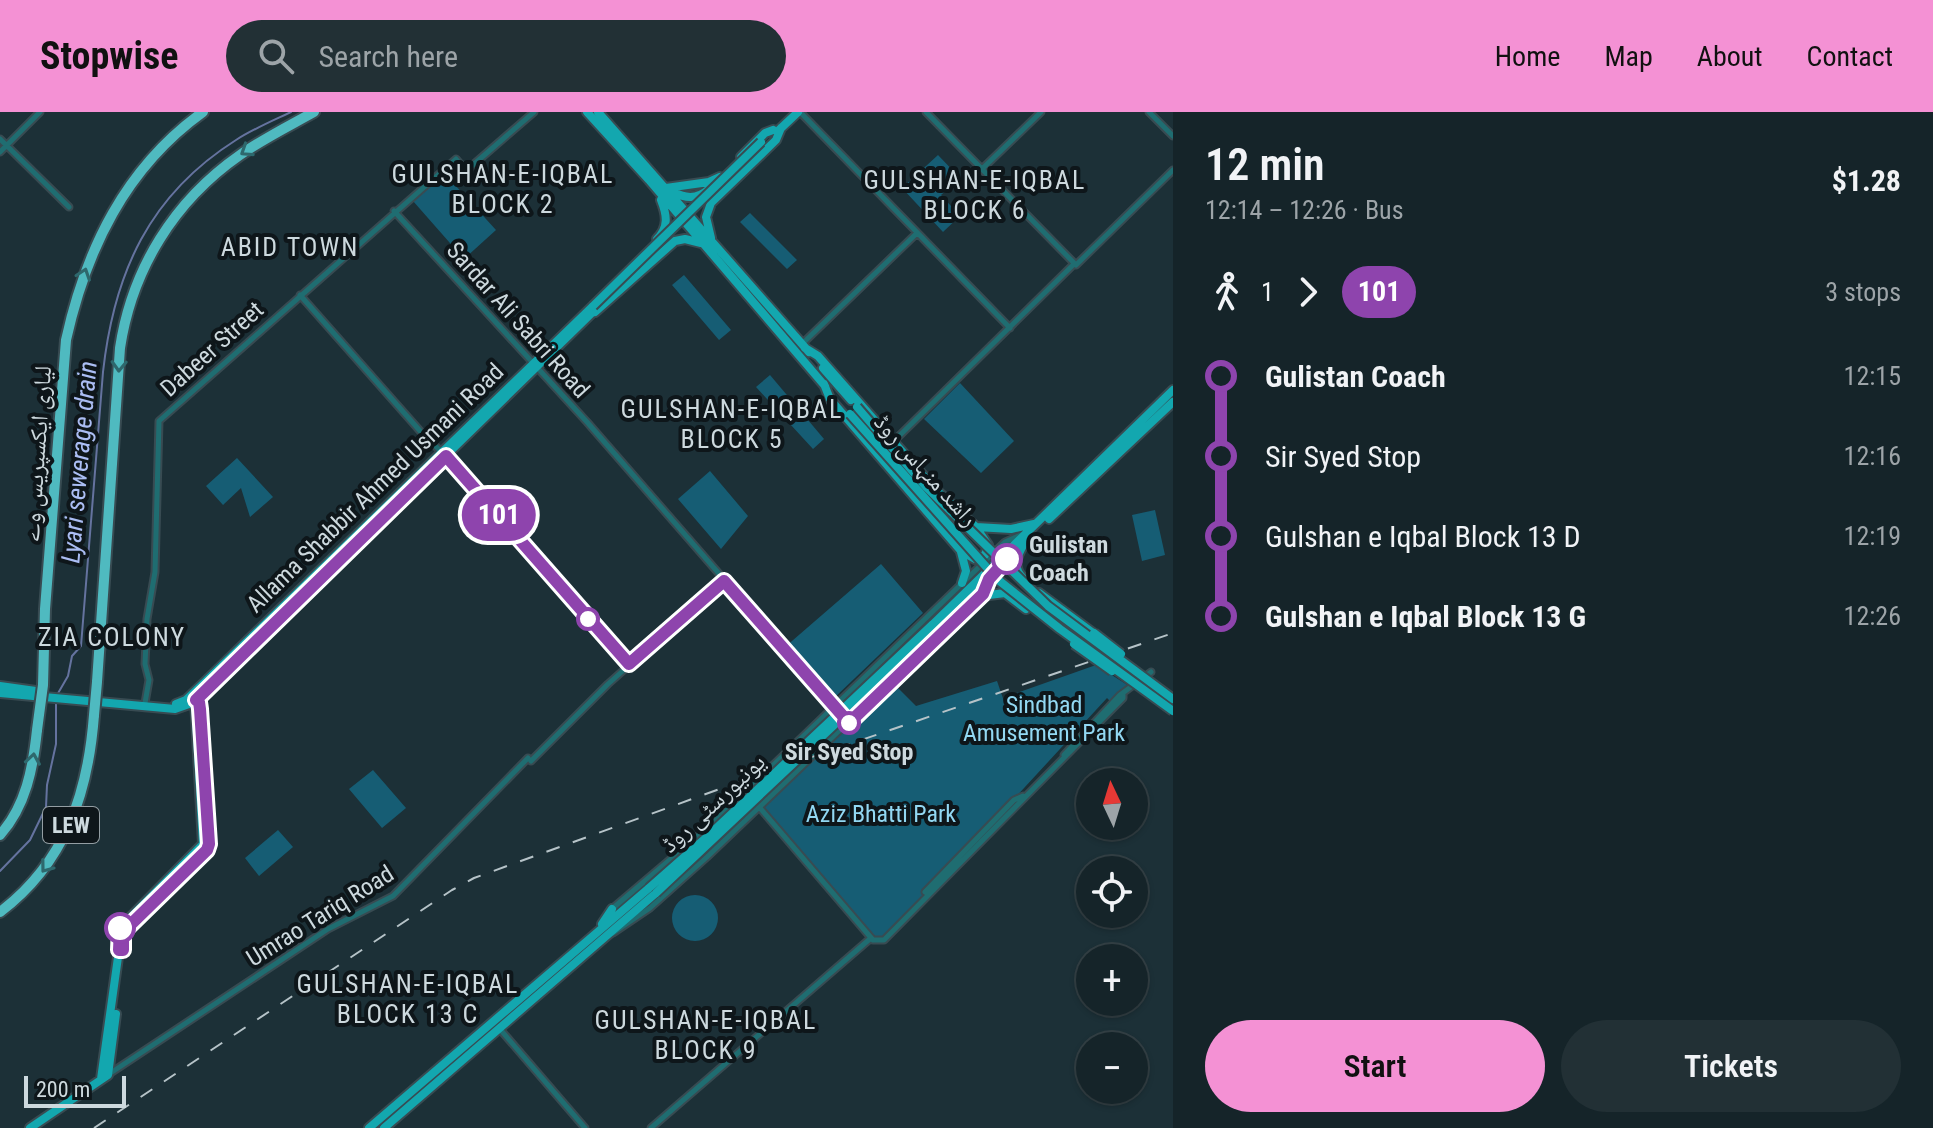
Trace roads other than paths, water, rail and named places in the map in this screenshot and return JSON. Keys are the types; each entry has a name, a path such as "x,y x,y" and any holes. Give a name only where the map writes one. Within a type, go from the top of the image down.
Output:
{"highway":[{"name":"لیاری ایکسپریس وے","path":"0,835 18,808 33,763 43,685 45,609 66,340 76,297 86,265 105,226 134,182 164,147 203,112"},
{"name":"LEW","path":"0,912 37,879 55,855 69,828 86,779 99,662 120,348 126,316 137,284 161,235 196,193 246,150 314,112"}],"main road":[{"name":"راشد منہاس روڈ","path":"587,112 600,118 702,244 997,579 1173,711"},
{"path":"593,309 792,112"},
{"path":"666,188 709,182 720,177 765,133 777,129 799,112"},
{"path":"713,243 706,222 709,207 776,140 777,129"},
{"name":"راشد منہاس روڈ","path":"619,141 666,188 926,487 1048,606 1173,699"},
{"path":"593,309 591,303 663,233 667,217 655,188"},
{"path":"593,309 675,241 685,239 702,244"},
{"name":"Allama Shabbir Ahmed Usmani Road","path":"193,698 593,309"},
{"path":"803,346 818,356 943,497 976,527 988,550 980,559 961,551 830,399 824,384"},
{"name":"یونیورسٹی روڈ","path":"934,627 989,579 1037,523 1173,390"},
{"name":"یونیورسٹی روڈ","path":"369,1128 652,890 1173,402"},
{"path":"926,510 943,497"},
{"path":"976,527 1011,529 1037,523"},
{"path":"1027,536 1016,562 1019,574 1156,686"},
{"path":"961,551 966,571 962,583"},
{"path":"1019,574 1007,573 1002,577 1005,593 1101,664 1144,689"},
{"path":"983,594 989,579"},
{"path":"969,597 1005,593"},
{"path":"0,686 177,709 196,718"},
{"path":"0,693 48,694"},
{"path":"99,700 172,705 193,698"},
{"path":"177,709 193,698"},
{"path":"30,1128 104,1077 122,930 203,844 193,698"},
{"path":"122,930 207,850 209,844 200,709 199,702 193,698"},
{"path":"598,937 612,909"},
{"name":"یونیورسٹی روڈ","path":"384,1128 598,937"}],"street":[{"path":"0,152 40,112"},
{"name":"Dabeer Street","path":"145,703 149,680 145,664 147,619 155,572 159,421 456,159 466,171 534,112"},
{"path":"799,112 1010,328"},
{"path":"926,112 1074,264"},
{"path":"982,169 1041,112"},
{"path":"1149,112 1173,136"},
{"path":"0,139 69,207"},
{"path":"894,441 1173,170"},
{"name":"Sardar Ali Sabri Road","path":"394,211 594,431 849,723"},
{"path":"803,346 917,233"},
{"path":"300,295 629,664"},
{"path":"612,909 745,792 1005,542 1027,536"},
{"name":"Umrao Tariq Road","path":"104,1077 328,929 393,896 629,664 724,581"},
{"path":"598,937 624,928 650,908 760,808 983,594"},
{"path":"745,792 871,938 882,941 1071,752 1123,695 1151,672"},
{"path":"651,1128 871,938"},
{"path":"499,1028 585,1128"}],"waterway":[{"name":"Lyari sewerage drain","path":"57,695 68,676 72,656 81,646 103,372 108,336 127,270 159,211 180,186 236,140 291,112"},
{"name":"Lyari sewerage drain","path":"0,871 30,840 46,807 47,785 56,744 56,701"}],"railway":[{"path":"94,1128 474,878 739,782 1173,633"}],"place":[{"name":"Gulistan Coach","path":"1007,559"},
{"name":"Sir Syed Stop","path":"849,723"}],"district":[{"name":"GULSHAN-E-IQBAL BLOCK 2","path":"503,189"},
{"name":"GULSHAN-E-IQBAL BLOCK 6","path":"975,195"},
{"name":"ABID TOWN","path":"290,247"},
{"name":"GULSHAN-E-IQBAL BLOCK 5","path":"732,424"},
{"name":"ZIA COLONY","path":"112,637"},
{"name":"GULSHAN-E-IQBAL BLOCK 13 C","path":"408,999"},
{"name":"GULSHAN-E-IQBAL BLOCK 9","path":"706,1035"}],"park label":[{"name":"Sindbad Amusement Park","path":"1044,719"},
{"name":"Aziz Bhatti Park","path":"881,814"}]}
